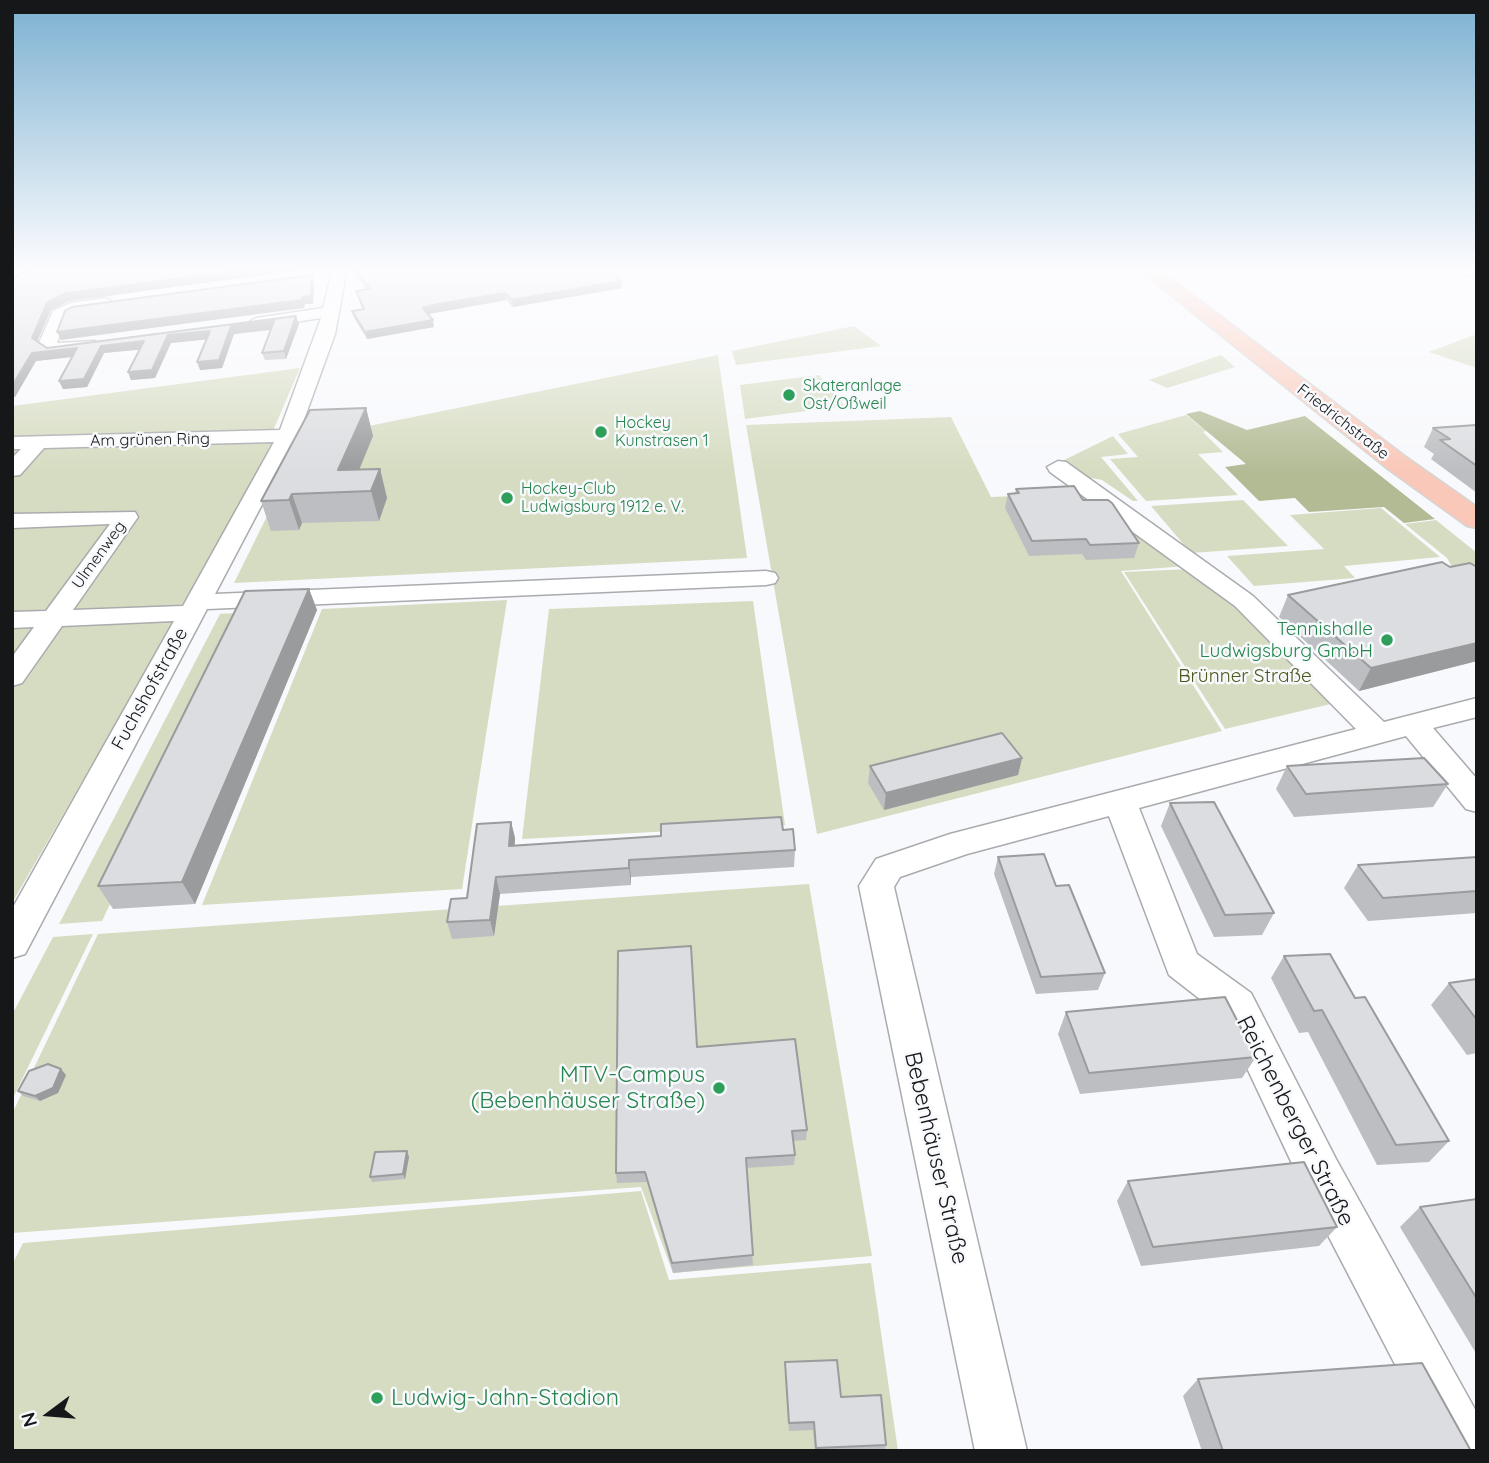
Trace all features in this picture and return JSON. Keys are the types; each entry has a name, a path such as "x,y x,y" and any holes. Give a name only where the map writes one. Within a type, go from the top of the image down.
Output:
{"main road":[{"name":"Friedrichstraße","path":"1234,336 1397,463 1477,520"}],"street":[{"path":"50,336 47,345 58,349 106,343"},
{"name":"Fuchshofstraße","path":"12,943 288,436 323,336"},
{"name":"Am grünen Ring","path":"12,443 288,436"},
{"path":"12,470 38,443"},
{"path":"1058,467 1244,601 1377,732"},
{"name":"Ulmenweg","path":"12,521 127,517 12,677"},
{"name":"Ulmenweg","path":"12,620 766,578"},
{"path":"1120,801 1410,722 1477,707"},
{"path":"1410,722 1477,801"},
{"name":"Bebenhäuser Straße","path":"1001,1451 876,886 888,868 962,843 1120,801"},
{"name":"Reichenberger Straße","path":"1120,801 1182,964 1237,1005 1320,1174 1469,1451"}],"green space":[{"path":"804,336 868,336 881,346 736,365 732,351"},
{"path":"1477,336 1477,368 1429,352"},
{"name":"Hockey-Club Ludwigsburg 1912 e. V.","path":"718,355 747,558 234,583 305,439"},
{"path":"1221,355 1235,367 1167,388 1149,380"},
{"path":"300,368 272,433 12,438 12,406"},
{"name":"Skateranlage Ost/Oßweil","path":"819,375 845,406 745,419 740,385"},
{"path":"1200,411 1247,430 1305,416 1435,519 1404,523 1384,507 1309,512 1295,498 1259,501 1225,467 1246,464 1186,414"},
{"path":"1186,415 1206,431 1203,432 1223,452 1198,454 1238,495 1146,501 1110,459 1138,457 1118,434"},
{"path":"951,417 991,497 1090,493 1187,566 1121,571 1222,731 817,834 746,425"},
{"path":"1113,436 1128,454 1101,457 1138,501 1133,501 1102,480 1086,477 1058,463"},
{"path":"274,441 220,543 12,903 12,443"},
{"path":"1243,500 1288,546 1191,553 1151,506"},
{"path":"1381,508 1440,557 1344,566 1355,578 1254,586 1227,556 1324,549 1290,515"},
{"path":"1436,520 1477,553 1477,594 1460,582 1447,558 1405,524"},
{"name":"Brünner Straße","path":"1191,569 1236,603 1335,703 1225,729 1124,572"},
{"path":"507,600 462,889 202,905 322,609"},
{"path":"753,601 785,825 522,839 549,609"},
{"path":"250,612 102,921 59,924 220,614"},
{"path":"809,884 872,1256 673,1273 641,1187 12,1233 12,1114 98,934"},
{"path":"93,934 12,1100 12,1015 53,937"},
{"name":"Ludwig-Jahn-Stadion","path":"641,1191 669,1280 871,1263 898,1451 12,1451 12,1265 23,1243"}],"building":[{"path":"12,336 33,336 47,348 138,336 167,336 152,370 128,372 144,341 101,346 84,379 59,381 77,348 32,353 12,386"},
{"path":"208,336 227,336 219,360 197,362"},
{"path":"268,336 289,336 284,351 262,353"},
{"path":"366,408 338,470 380,469 371,491 292,494 289,500 261,501 310,410"},
{"path":"1477,425 1477,466 1440,440 1450,439 1433,428"},
{"path":"1074,486 1083,500 1108,500 1112,503 1139,543 1090,545 1086,539 1032,541 1008,494 1019,493 1016,489"},
{"name":"Tennishalle Ludwigsburg GmbH","path":"1442,562 1450,567 1470,563 1477,567 1477,643 1371,668 1288,595"},
{"path":"309,589 182,882 98,886 245,591"},
{"path":"1002,733 1022,758 886,793 870,766"},
{"path":"1424,758 1448,784 1306,794 1287,766"},
{"path":"1214,802 1274,913 1225,915 1170,803"},
{"path":"781,817 783,830 793,829 795,850 629,860 629,868 496,877 490,920 447,922 451,899 467,898 477,824 511,822 509,846 661,836 661,824"},
{"path":"1044,854 1056,886 1069,885 1105,973 1041,977 998,857"},
{"path":"1477,857 1477,891 1383,898 1358,865"},
{"path":"691,946 697,1047 795,1039 807,1130 792,1131 795,1155 746,1158 753,1255 672,1263 645,1172 616,1173 618,951"},
{"path":"1330,954 1355,998 1365,997 1449,1141 1396,1145 1322,1010 1314,1011 1284,956"},
{"path":"1477,979 1477,1020 1449,983"},
{"path":"1225,997 1256,1057 1089,1073 1066,1012"},
{"path":"48,1064 61,1069 53,1088 35,1096 18,1091 29,1071"},
{"path":"407,1151 403,1174 370,1177 375,1152"},
{"path":"1304,1162 1337,1227 1153,1247 1128,1181"},
{"path":"1477,1199 1477,1299 1420,1207"},
{"path":"837,1360 841,1397 881,1395 886,1445 816,1448 814,1422 789,1423 785,1362"},
{"path":"1422,1363 1471,1451 1223,1451 1198,1379"}],"place":[{"name":"Skateranlage Ost/Oßweil","path":"789,395"},
{"name":"Hockey Kunstrasen 1","path":"601,432"},
{"name":"Hockey-Club Ludwigsburg 1912 e. V.","path":"507,498"},
{"name":"Tennishalle Ludwigsburg GmbH","path":"1387,640"},
{"name":"MTV-Campus (Bebenhäuser Straße)","path":"719,1088"},
{"name":"Ludwig-Jahn-Stadion","path":"377,1398"}]}
